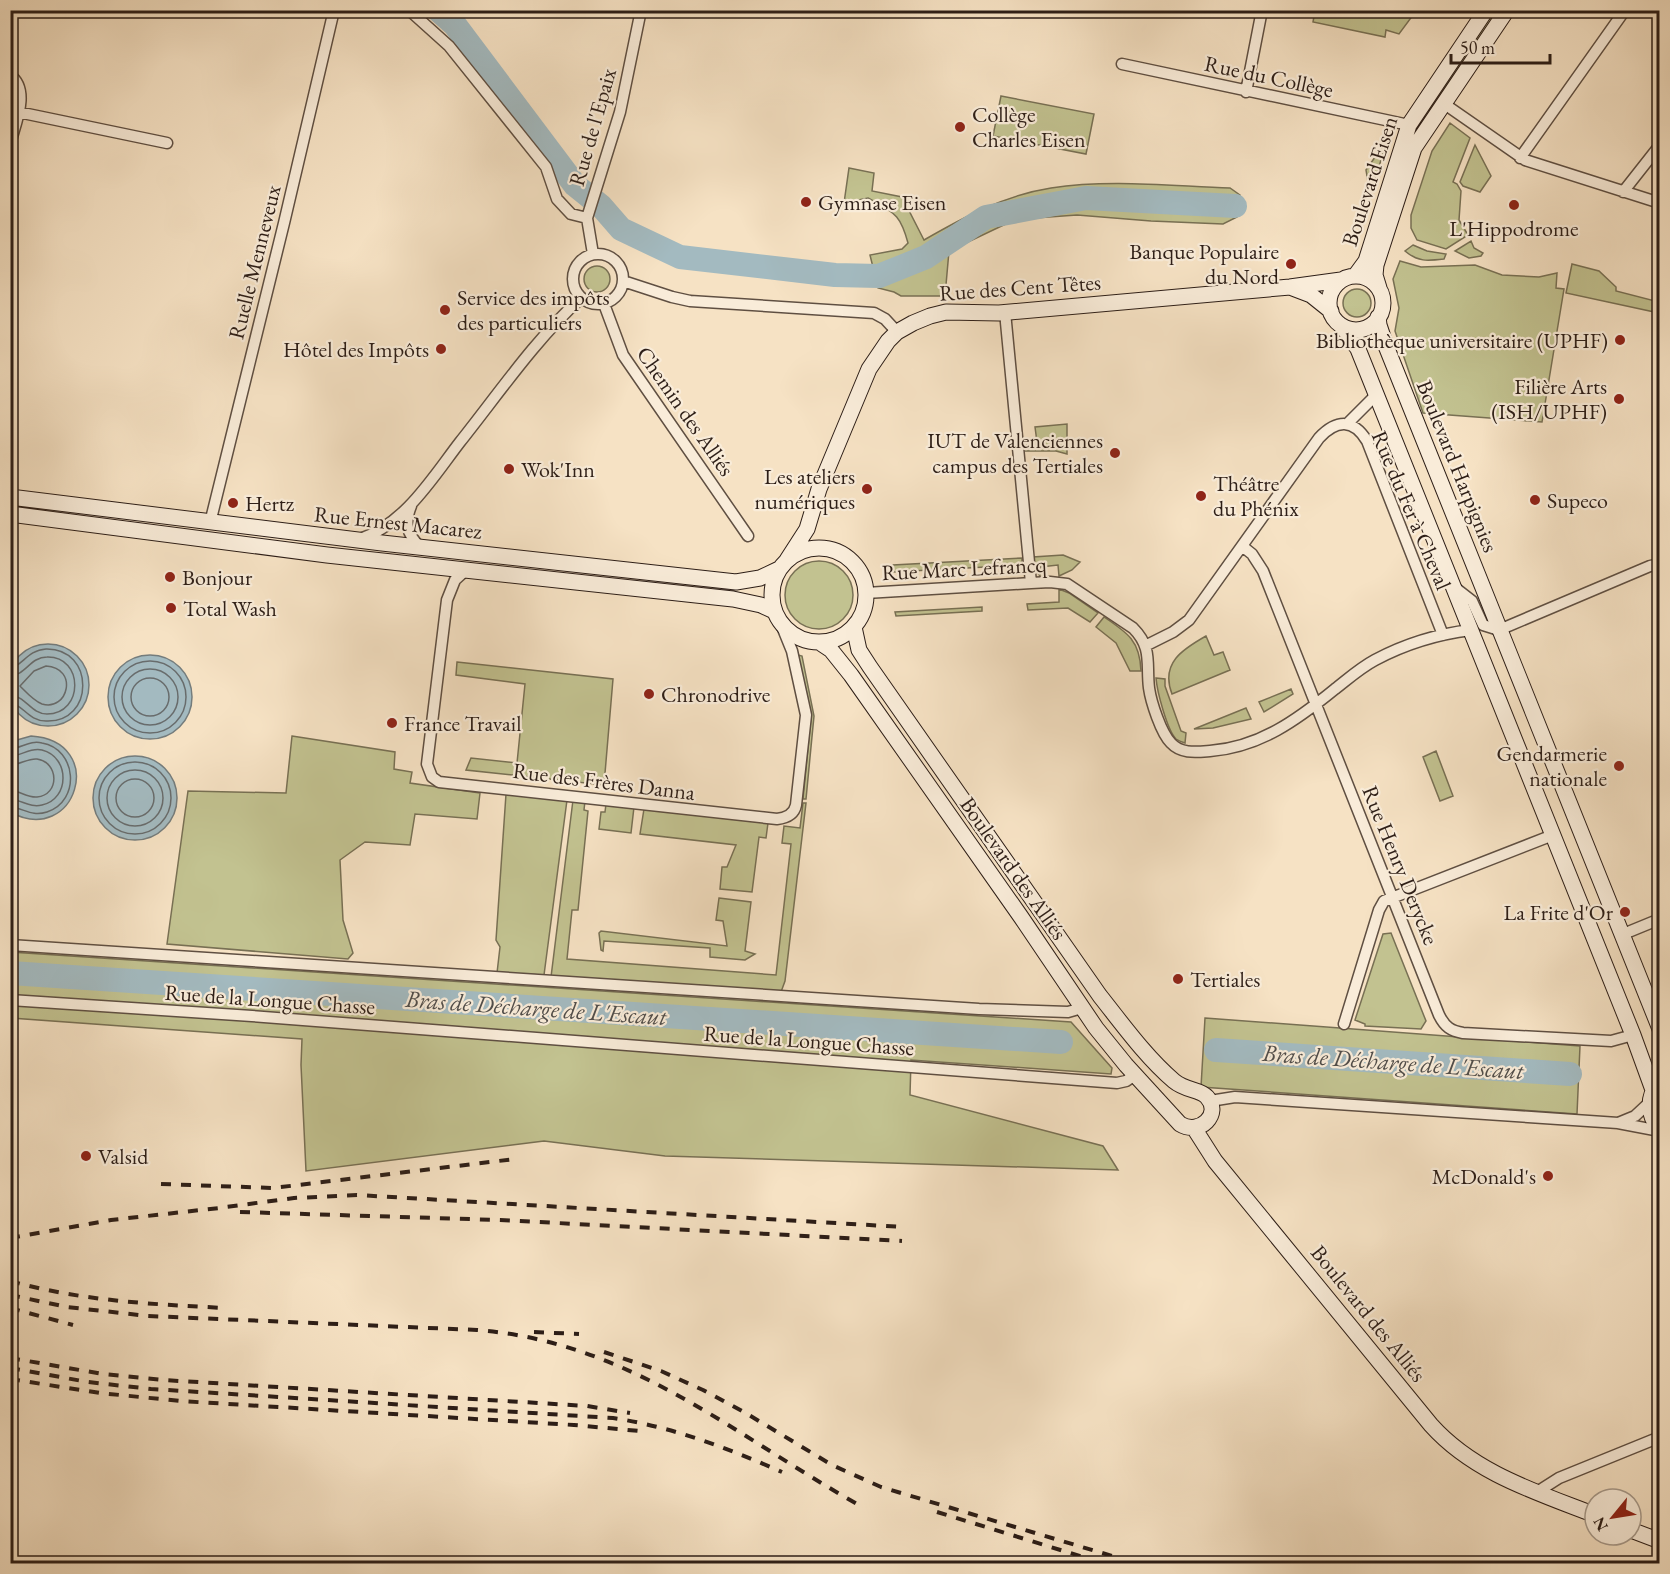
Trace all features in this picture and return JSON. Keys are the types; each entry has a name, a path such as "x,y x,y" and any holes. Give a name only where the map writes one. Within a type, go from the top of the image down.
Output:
{"main road":[{"name":"Boulevard Eisen","path":"1348,278 1361,270 1366,261 1409,125 1486,10"},
{"name":"Boulevard Eisen","path":"1379,288 1375,275 1376,266 1413,151 1507,10"},
{"path":"1348,278 1369,279 1379,288 1383,303 1378,317 1371,325 1362,329 1352,329 1342,326 1337,321 1329,304 1330,294 1348,278"},
{"name":"Rue des Cent Têtes","path":"897,332 939,313 1005,312 1290,287 1348,278"},
{"path":"1290,287 1311,295 1331,311"},
{"name":"Boulevard Harpignies","path":"1378,317 1381,333 1659,1029"},
{"name":"Boulevard Harpignies","path":"1342,326 1358,349 1377,394 1633,1035 1654,1091 1652,1119 1659,1130"},
{"path":"783,564 806,550 827,549 843,555 856,567 864,582 866,593 863,611 854,627 835,639 819,642 807,641 795,636 778,618 772,590 783,564 804,538 819,489 869,369 882,348 897,332"},
{"name":"Rue Ernest Macarez","path":"10,497 210,523 736,582 760,578 783,564"},
{"name":"Rue Ernest Macarez","path":"10,514 316,554 733,598 760,605 778,618"},
{"path":"811,520 815,534 827,549"},
{"name":"Boulevard des Alliés","path":"854,627 859,650 870,667 1100,996 1156,1063 1178,1084 1190,1090 1202,1092 1210,1101"},
{"name":"Boulevard des Alliés","path":"819,642 831,650 852,675 1104,1038 1175,1117 1183,1125 1194,1128 1215,1161 1437,1431 1452,1446 1479,1466 1583,1510"},
{"path":"1175,1117 1176,1100 1190,1090"},
{"path":"1194,1128 1202,1126 1208,1120 1211,1112 1210,1101"},
{"path":"1643,1535 1659,1541"}],"street":[{"name":"Ruelle Menneveux","path":"210,523 334,10"},
{"path":"409,10 449,46 546,167 557,199 571,214 587,214"},
{"name":"Rue de l'Epaix","path":"593,254 587,214 620,112 641,10"},
{"path":"1246,92 1262,10"},
{"path":"1520,158 1625,10"},
{"name":"Rue du Collège","path":"1122,64 1409,125"},
{"path":"10,75 20,87 21,95 10,144"},
{"path":"1443,103 1520,158 1659,203"},
{"path":"18,112 167,143"},
{"path":"1623,192 1659,145"},
{"path":"593,254 604,254 616,261 622,270 623,281 616,297 604,304 593,304 581,298 574,286 574,272 581,260 593,254"},
{"path":"623,281 690,301 874,313 885,319 897,332"},
{"path":"420,547 408,534 406,523 416,498 544,336 581,298"},
{"name":"Chemin des Alliés","path":"604,304 623,354 748,536"},
{"path":"1005,312 1030,583"},
{"path":"1347,424 1377,394"},
{"name":"Rue du Fer à Cheval","path":"1145,646 1173,632 1189,620 1319,438 1333,426 1347,424 1358,429 1367,441 1443,635"},
{"path":"356,540 373,534 416,498"},
{"name":"Rue Henry Derycke","path":"1242,546 1261,566 1439,1015 1445,1025 1453,1031 1463,1033 1611,1041 1633,1035"},
{"path":"1499,630 1659,564"},
{"name":"Rue des Frères Danna","path":"466,570 456,580 449,593 441,641 427,764 432,777 439,782 777,819 786,817 794,812 796,805 806,715 792,651 778,618"},
{"name":"Rue Marc Lefrancq","path":"866,593 1061,582 1072,586 1133,628 1145,646"},
{"name":"Boulevard Harpignies","path":"1454,586 1472,601 1483,625 1499,630"},
{"path":"1145,646 1149,658 1149,689 1166,737 1182,750 1193,752 1219,750 1256,741 1290,724 1361,668 1377,659 1405,646 1471,630"},
{"path":"1344,1023 1379,910 1384,901 1553,835"},
{"path":"1621,934 1659,919"},
{"name":"Rue de la Longue Chasse","path":"10,945 979,1009 1068,1012 1082,1008"},
{"name":"Rue de la Longue Chasse","path":"10,1000 252,1016 1117,1083 1126,1081 1135,1074"},
{"path":"1618,1124 1635,1116 1654,1091"},
{"path":"1210,1101 1235,1097 1618,1124 1659,1130"},
{"path":"1537,1492 1559,1478 1659,1437"}],"green space":[{"path":"1315,10 1416,11 1399,34 1386,30 1385,37 1313,22"},
{"path":"1494,11 1498,11 1429,111 1426,109"},
{"path":"1001,96 1094,114 1086,154 993,136"},
{"path":"1450,123 1470,138 1453,182 1461,191 1459,220 1468,235 1446,249 1417,240 1411,228 1411,215 1432,151"},
{"path":"1387,140 1372,190 1369,188 1366,170"},
{"path":"1475,145 1491,176 1480,192 1463,186 1460,182"},
{"path":"849,168 874,173 872,191 902,197 924,240 1001,201 1051,188 1095,184 1140,184 1230,188 1240,195 1237,217 1223,224 1077,215 1012,221 949,251 945,296 901,296 878,288 870,255 902,249 908,243 902,225 890,211 868,198 844,203"},
{"path":"1471,241 1474,248 1483,253 1481,256 1469,258 1455,251"},
{"path":"1413,245 1427,251 1446,254 1444,259 1419,259 1405,251"},
{"path":"1400,261 1421,267 1475,265 1502,275 1539,277 1557,273 1556,288 1564,289 1542,422 1423,413 1395,331 1399,308 1393,279"},
{"path":"1572,264 1599,271 1616,287 1616,291 1659,302 1659,313 1566,293"},
{"path":"597,266 606,270 610,279 606,288 597,292 588,288 584,279 588,270"},
{"path":"1357,289 1367,293 1371,303 1367,313 1357,317 1347,313 1343,303 1347,293"},
{"path":"1067,424 1067,454 1056,451 1024,451 1022,444 1037,442 1035,427"},
{"path":"1063,555 1080,562 1072,570 1059,576 1058,565 1040,567 1040,576 1034,568 1033,557"},
{"path":"1022,558 1022,565 893,572 893,565"},
{"path":"826,561 838,567 847,576 853,588 851,608 843,619 826,629 812,629 795,619 787,608 785,588 795,571 806,563"},
{"path":"1059,589 1069,593 1098,613 1090,622 1068,608 1028,610 1027,604 1059,602"},
{"path":"982,607 982,611 896,616 895,612"},
{"path":"1104,617 1131,639 1138,652 1141,671 1130,671 1116,643 1096,627"},
{"path":"1206,636 1214,655 1223,652 1230,670 1172,694 1169,683 1171,665 1189,646"},
{"path":"798,655 802,656 814,716 806,799 803,799 811,717"},
{"path":"457,662 613,679 604,785 466,770 471,758 517,763 525,684 456,675"},
{"path":"1156,678 1165,679 1165,686 1181,731 1186,733 1185,743 1176,739 1169,728 1160,701"},
{"path":"1291,689 1293,694 1264,712 1259,702"},
{"path":"1246,708 1251,719 1213,728 1194,729"},
{"path":"292,736 395,752 394,769 412,772 410,783 480,793 477,819 415,814 410,845 365,842 340,860 343,920 353,953 348,959 167,944 188,791 286,793"},
{"path":"1436,751 1453,796 1440,801 1423,757"},
{"path":"506,794 567,800 544,975 497,973 500,947 496,940"},
{"path":"573,800 585,801 584,810 588,811 578,910 572,910 567,959 776,975 791,844 782,843 784,826 800,828 803,803 806,803 785,981 781,992 551,977"},
{"path":"606,804 634,807 631,833 599,829 601,812 605,812"},
{"path":"644,809 768,823 766,838 759,837 752,892 720,889 722,867 727,867 736,845 640,834"},
{"path":"719,898 751,902 745,951 755,954 745,960 710,957 710,948 604,941 603,951 601,950 599,933 601,931 727,946 723,921 716,920"},
{"path":"1391,933 1426,1021 1421,1029 1365,1026 1355,1020 1383,934"},
{"path":"10,952 1071,1022 1112,1068 1111,1074 911,1060 910,1095 1103,1146 1118,1170 665,1156 544,1141 306,1171 302,1039 11,1018"},
{"path":"1205,1018 1580,1046 1577,1114 1201,1087"}],"water":[{"path":"40,644 56,644 71,651 82,662 89,677 86,701 77,714 56,726 40,726 25,719 14,708 7,693 7,677 14,662 25,651"},
{"path":"150,655 166,658 180,667 189,681 192,697 189,713 180,727 166,736 150,739 134,736 120,727 111,713 108,697 111,681 120,667 134,658"},
{"path":"31,736 55,742 70,755 76,772 74,789 66,805 52,816 33,819 10,812 11,745 17,740"},
{"path":"135,756 151,759 165,768 174,782 177,798 174,814 165,828 151,837 135,840 119,837 105,828 96,814 93,798 96,782 105,768 119,759"}],"waterway":[{"path":"438,10 455,25 575,185 601,206 621,229 680,257 835,275 879,276 926,257 986,217 1086,198 1235,206"},
{"name":"Bras de Décharge de L'Escaut","path":"10,973 1061,1042"},
{"name":"Bras de Décharge de L'Escaut","path":"1216,1050 1570,1074"}],"railway":[{"path":"161,1184 273,1188 515,1159"},
{"path":"10,1238 111,1220 294,1198 357,1195 903,1227"},
{"path":"240,1212 500,1220 902,1241"},
{"path":"10,1281 90,1297 224,1308"},
{"path":"10,1295 67,1307 148,1316 477,1330 532,1338 583,1352 632,1372 678,1395 859,1505"},
{"path":"10,1308 73,1325"},
{"path":"534,1332 579,1334"},
{"path":"604,1352 661,1371 703,1390 832,1465 881,1487 1139,1564"},
{"path":"10,1358 103,1374 164,1380 587,1406 630,1413"},
{"path":"10,1368 88,1382 151,1389 613,1418 699,1439 782,1472"},
{"path":"10,1379 100,1393 180,1401 639,1431"},
{"path":"937,1512 1106,1564"}],"place":[{"name":"Collège Charles Eisen","path":"960,127"},
{"name":"Gymnase Eisen","path":"806,202"},
{"name":"L'Hippodrome","path":"1514,205"},
{"name":"Banque Populaire du Nord","path":"1291,264"},
{"name":"Service des impôts des particuliers","path":"445,310"},
{"name":"Bibliothèque universitaire (UPHF)","path":"1620,340"},
{"name":"Hôtel des Impôts","path":"441,349"},
{"name":"Filière Arts (ISH/UPHF)","path":"1619,399"},
{"name":"IUT de Valenciennes campus des Tertiales","path":"1115,453"},
{"name":"Wok'Inn","path":"509,469"},
{"name":"Les ateliers numériques","path":"867,489"},
{"name":"Théâtre du Phénix","path":"1201,496"},
{"name":"Supeco","path":"1535,500"},
{"name":"Hertz","path":"233,503"},
{"name":"Bonjour","path":"170,577"},
{"name":"Total Wash","path":"171,608"},
{"name":"Chronodrive","path":"649,694"},
{"name":"France Travail","path":"392,723"},
{"name":"Gendarmerie nationale","path":"1619,766"},
{"name":"La Frite d'Or","path":"1625,912"},
{"name":"Tertiales","path":"1178,979"},
{"name":"Valsid","path":"86,1156"},
{"name":"McDonald's","path":"1548,1176"}]}
